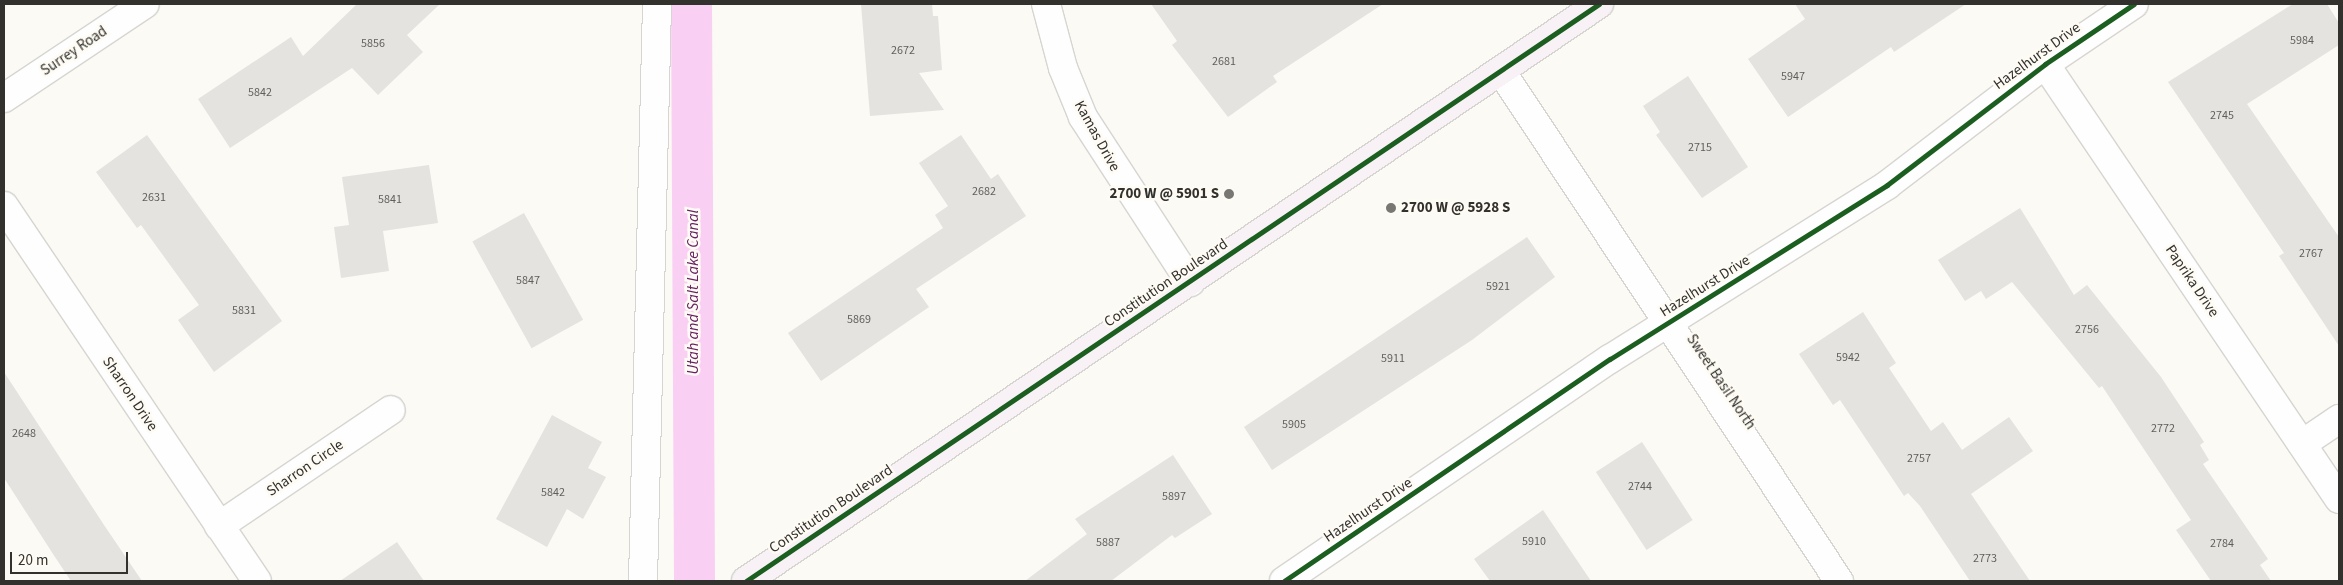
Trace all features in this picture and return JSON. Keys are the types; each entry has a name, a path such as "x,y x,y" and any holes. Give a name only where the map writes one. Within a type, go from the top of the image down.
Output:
{"main road":[{"name":"Constitution Boulevard","path":"746,581 1600,4"}],"street":[{"name":"Surrey Road","path":"4,98 145,4"},
{"path":"643,581 657,4"},
{"name":"Kamas Drive","path":"1046,4 1063,68 1083,117 1190,282"},
{"name":"Hazelhurst Drive","path":"1284,581 1666,324 1887,184 2045,64 2134,4"},
{"name":"Paprika Drive","path":"2045,64 2339,499"},
{"name":"Sweet Basil North","path":"1501,71 1666,324 1839,581"},
{"name":"Sharron Drive","path":"4,206 256,581"},
{"name":"Sharron Circle","path":"219,526 391,410"},
{"path":"2302,444 2339,419"}],"building":[{"path":"357,4 440,4 407,35 423,52 378,95 352,68 230,148 198,99 291,37 303,56"},
{"path":"861,4 932,4 933,16 938,16 942,70 919,73 944,110 870,116"},
{"path":"1151,4 1383,4 1273,76 1277,82 1228,117 1172,45 1177,41"},
{"path":"1795,4 1966,4 1894,52 1891,47 1788,117 1748,59 1805,19"},
{"path":"2293,4 2327,4 2339,23 2339,45 2247,104 2339,237 2339,346 2279,256 2284,253 2168,82"},
{"path":"1688,76 1748,167 1702,198 1656,135 1660,132 1643,106"},
{"path":"147,135 282,321 214,372 178,320 199,305 141,225 137,228 96,172"},
{"path":"961,135 991,179 998,174 1026,216 916,289 929,307 821,381 788,333 943,228 935,215 948,206 919,163"},
{"path":"429,165 438,223 383,231 389,271 341,278 334,227 349,225 342,177"},
{"path":"2020,208 2074,295 2087,285 2161,377 2204,442 2200,445 2209,460 2203,464 2268,559 2260,565 2271,581 2211,581 2176,530 2191,520 2102,386 2099,388 2012,282 1986,299 1981,291 1965,301 1938,260"},
{"path":"524,213 583,320 532,348 472,242"},
{"path":"1527,237 1555,277 1472,340 1272,470 1244,427"},
{"path":"1863,312 1896,363 1889,368 1931,431 1943,422 1962,450 2009,417 2033,451 1971,494 2030,581 1970,581 1920,506 1908,493 1904,496 1840,400 1833,405 1799,354"},
{"path":"4,372 142,581 71,581 55,557 4,478"},
{"path":"552,415 602,442 588,468 606,477 583,519 567,509 547,547 496,519"},
{"path":"1642,442 1693,520 1647,550 1596,472"},
{"path":"1173,455 1212,514 1175,538 1172,535 1111,581 1025,581 1087,534 1075,519"},
{"path":"1543,510 1591,581 1490,581 1474,559"},
{"path":"397,542 424,581 340,581"}],"waterway":[{"name":"Utah and Salt Lake Canal","path":"691,4 694,581"}],"cycle path":[{"path":"746,581 1599,4"},
{"path":"1284,581 1610,359 1887,185 2045,64 2134,4"}],"place":[{"name":"2700 W @ 5901 S","path":"1229,194"},
{"name":"2700 W @ 5928 S","path":"1391,208"}]}
